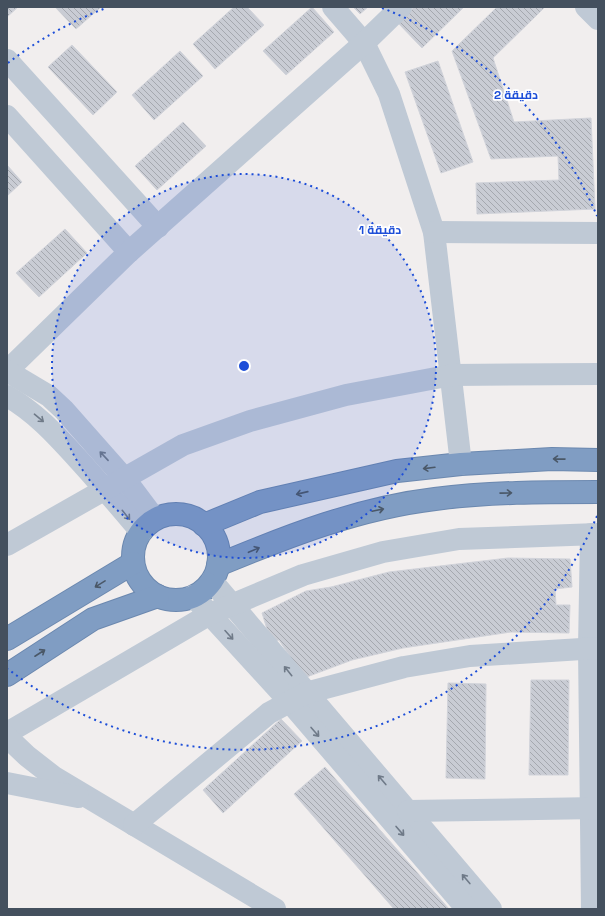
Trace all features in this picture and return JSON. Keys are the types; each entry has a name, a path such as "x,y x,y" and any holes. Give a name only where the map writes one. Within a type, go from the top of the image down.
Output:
{"highway":[{"path":"204,525 260,502 397,471 461,464 552,459 598,460"},
{"path":"215,573 323,524 434,499 501,493 598,492"},
{"path":"181,514 193,518 204,525 217,543 215,573 207,587 193,596 182,599 169,599 158,596 141,582 134,563 134,547 148,526 168,515 181,514"},
{"path":"7,639 134,563"},
{"path":"7,674 93,619 158,596"}],"street":[{"path":"333,7 364,43 389,94 434,232 452,375 461,464"},
{"path":"148,526 125,478 57,403 36,388 7,371 129,252 364,43 401,7"},
{"path":"586,7 598,19"},
{"path":"7,60 158,226"},
{"path":"7,116 129,252"},
{"path":"434,232 598,233"},
{"path":"7,545 183,445 250,422 346,395 452,375 598,374"},
{"path":"7,396 31,411 44,422 106,490 148,526"},
{"path":"7,733 210,614 232,603 303,575 383,552 459,539 595,534 592,909"},
{"path":"215,573 232,603 297,697 467,909"},
{"path":"193,596 297,697 408,811 491,909"},
{"path":"134,824 269,713 297,697 404,667 470,656 594,648"},
{"path":"7,737 27,756 54,777 275,909"},
{"path":"7,783 93,800"},
{"path":"408,811 594,807"}],"building":[{"path":"7,7 18,7 7,17"},
{"path":"55,7 101,7 76,29"},
{"path":"234,7 247,7 264,25 215,69 193,44"},
{"path":"312,7 334,32 286,75 263,51"},
{"path":"353,7 368,7 360,14"},
{"path":"414,7 464,7 422,48 398,23"},
{"path":"497,7 545,7 493,58 514,122 591,118 595,209 477,214 476,183 559,180 558,156 491,159 452,51"},
{"path":"72,45 117,92 93,115 48,67"},
{"path":"180,51 203,76 154,120 132,95"},
{"path":"438,61 473,162 441,173 405,72"},
{"path":"183,122 206,146 157,190 135,166"},
{"path":"7,165 22,182 7,196"},
{"path":"65,229 87,253 39,297 16,273"},
{"path":"508,558 570,559 572,587 555,589 556,605 570,605 569,633 511,632 403,648 352,660 304,678 279,640 271,642 262,613 306,591 331,587 389,572"},
{"path":"531,680 569,680 568,775 529,775"},
{"path":"448,683 486,684 485,779 446,778"},
{"path":"281,719 302,741 223,813 203,790"},
{"path":"325,767 449,909 394,909 294,794"}]}
